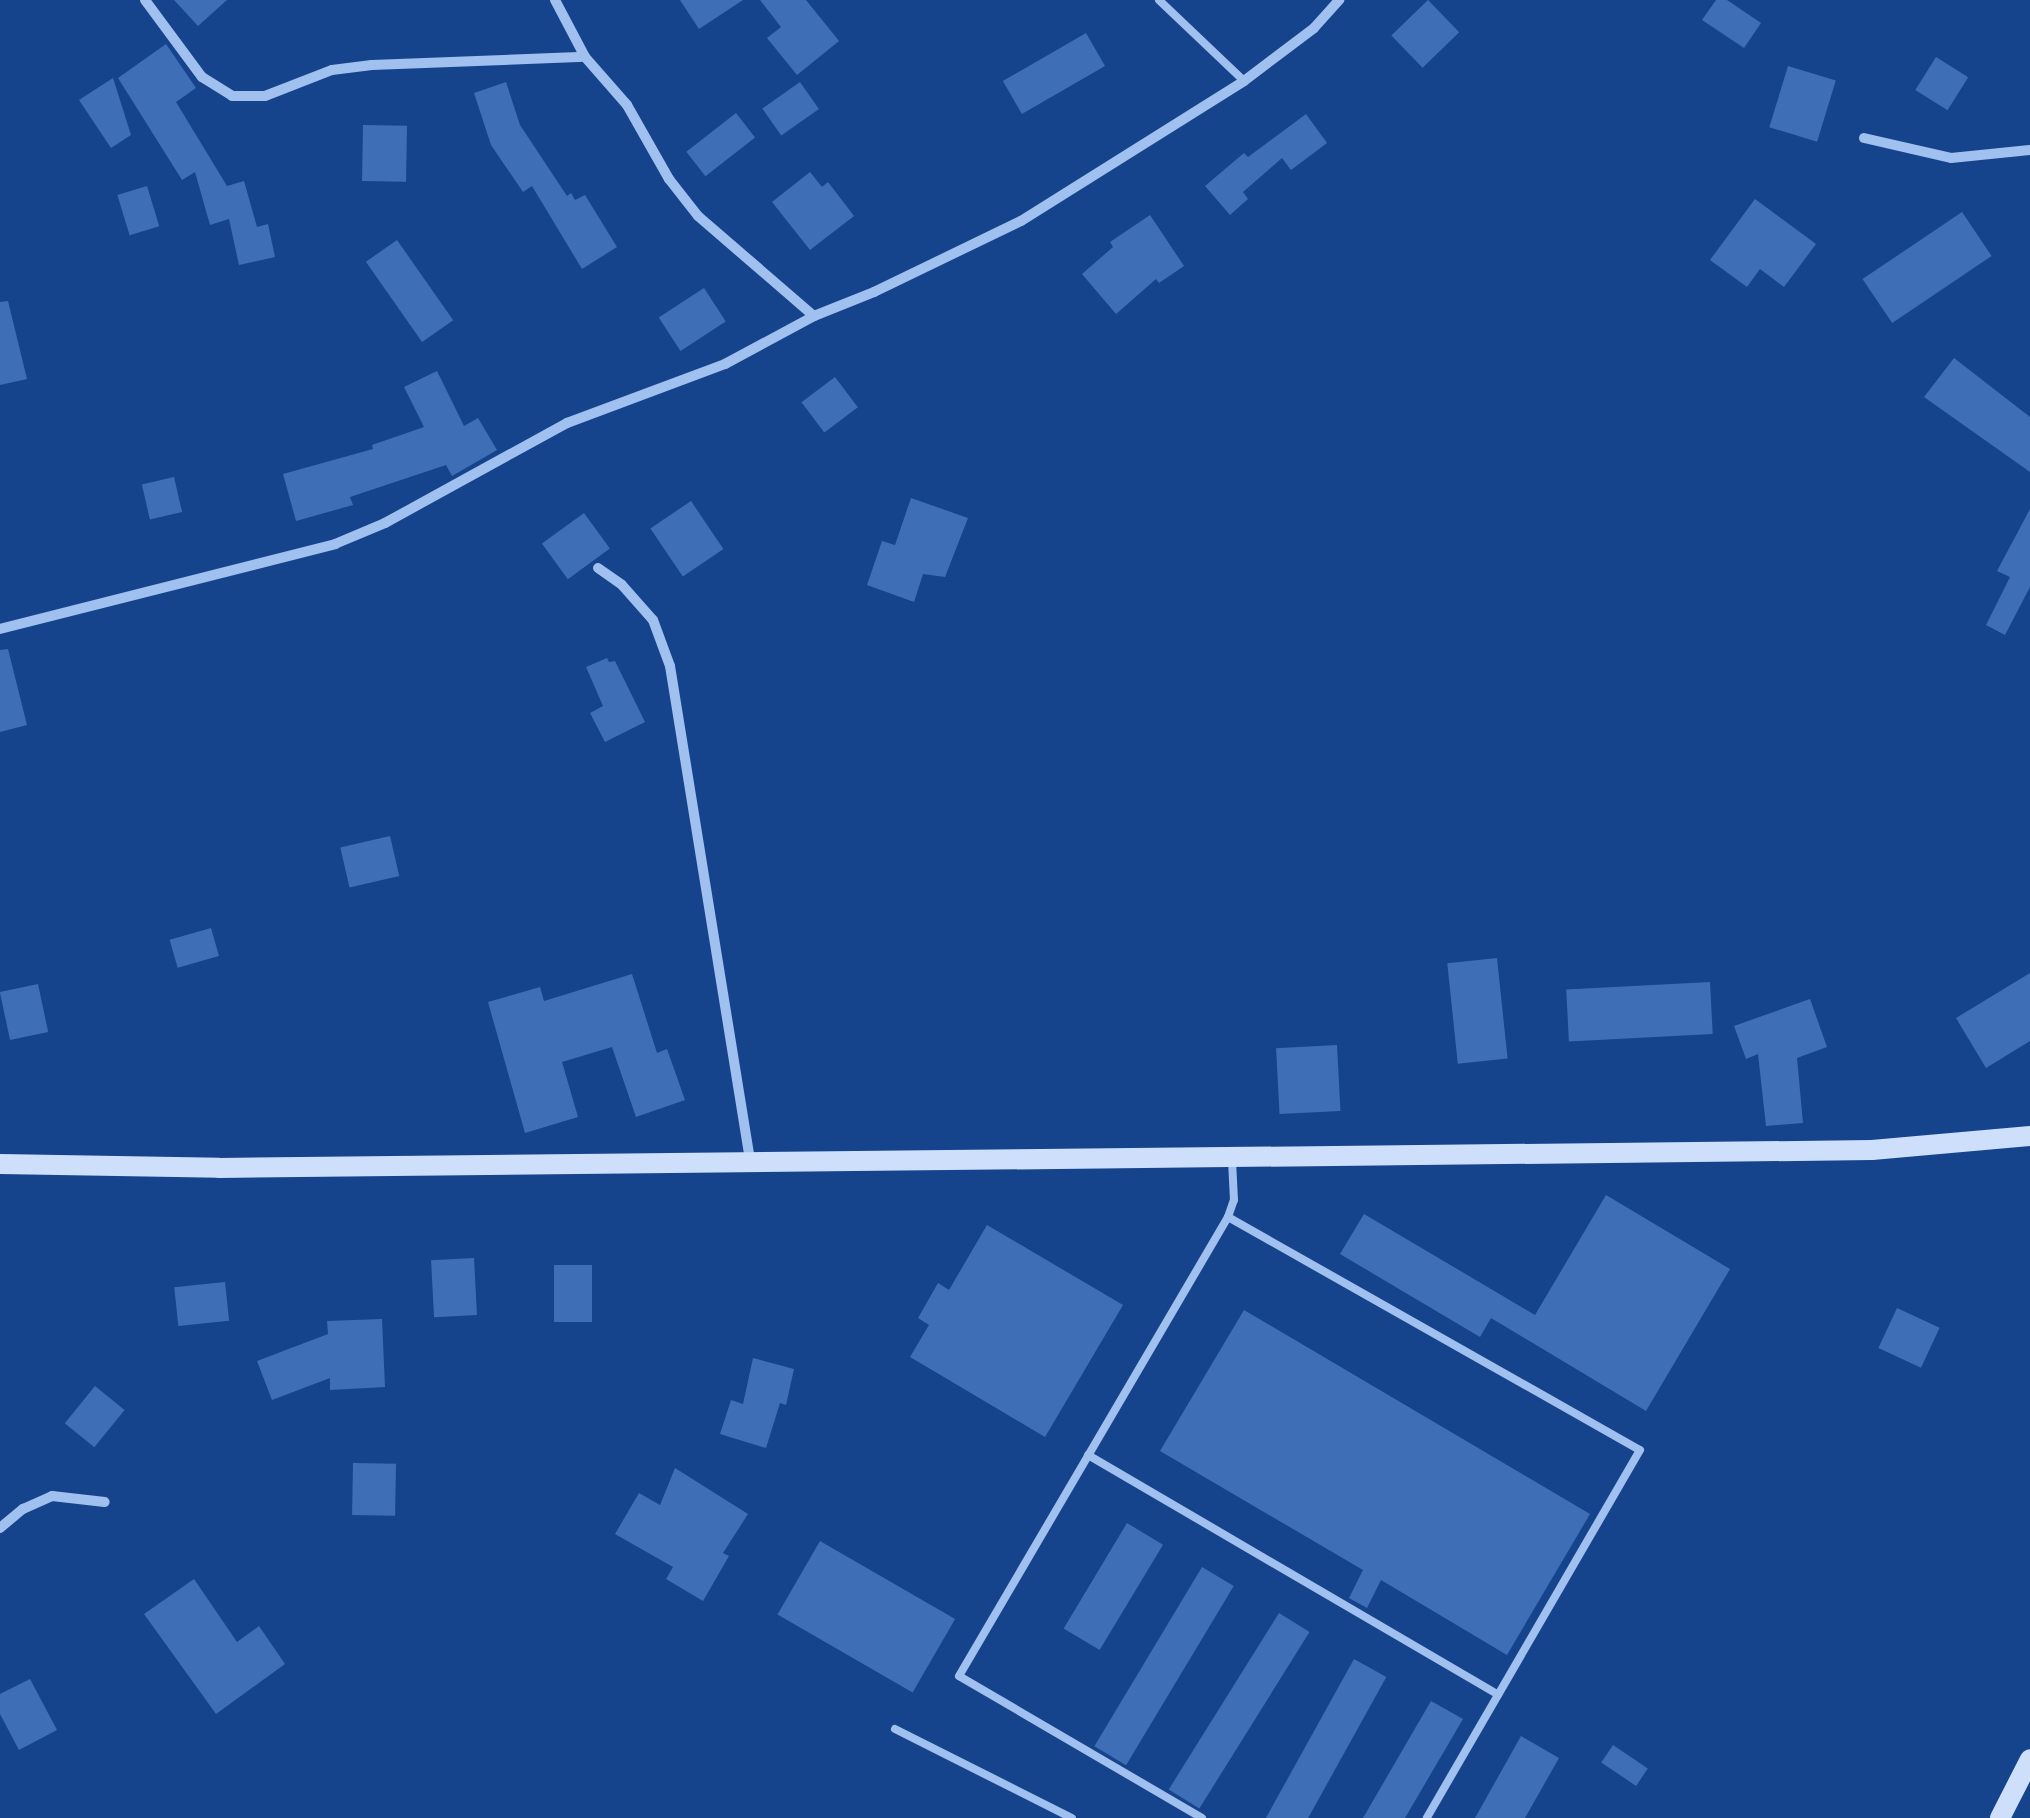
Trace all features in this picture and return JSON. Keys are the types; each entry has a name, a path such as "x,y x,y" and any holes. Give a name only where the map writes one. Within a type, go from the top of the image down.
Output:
{"street":[{"path":"145,0 202,77 232,96 266,96 332,70 372,65 585,57"},
{"path":"555,0 585,57 627,105 669,179 698,216 814,316"},
{"path":"0,628 335,544 385,523 567,422 725,364 814,316 874,292 1020,220 1244,80 1314,28 1339,0"},
{"path":"1864,138 1952,158 2030,150"},
{"path":"598,568 622,585 653,620 670,666 750,1160"},
{"path":"0,1164 220,1168 1872,1150 2030,1136"},
{"path":"0,1528 23,1510 52,1496 105,1502"},
{"path":"2000,1818 2030,1758"}],"lane":[{"path":"1160,0 1244,80"},
{"path":"1202,1818 959,1676 1228,1217 1234,1200 1232,1156"},
{"path":"1228,1217 1640,1450 1428,1818"},
{"path":"1088,1456 1498,1695"},
{"path":"895,1729 1072,1818"}],"building":[{"path":"174,0 227,0 198,26"},
{"path":"680,0 743,0 699,29"},
{"path":"760,0 806,0 839,41 797,75 767,38 781,27"},
{"path":"1428,0 1459,32 1423,68 1391,35"},
{"path":"1716,0 1727,0 1761,23 1744,48 1702,20"},
{"path":"1086,33 1105,66 1022,114 1003,81"},
{"path":"166,44 196,88 176,102 227,186 244,181 257,227 268,224 275,257 239,265 229,219 210,225 195,172 182,180 118,78"},
{"path":"1936,57 1968,77 1948,110 1915,90"},
{"path":"1788,66 1836,81 1817,142 1769,127"},
{"path":"113,78 131,135 111,148 79,100"},
{"path":"506,82 520,125 567,196 571,193 575,200 585,195 617,247 582,269 532,186 523,192 491,145 474,93"},
{"path":"800,82 819,109 781,135 762,108"},
{"path":"736,113 755,137 705,176 686,152"},
{"path":"1306,114 1327,143 1291,170 1282,158 1243,192 1248,199 1230,215 1205,186 1244,153 1248,157"},
{"path":"363,125 407,126 406,182 362,181"},
{"path":"810,172 822,187 828,182 854,216 810,250 772,202"},
{"path":"147,186 159,226 130,235 117,195"},
{"path":"1755,199 1816,244 1784,287 1760,269 1747,287 1710,260"},
{"path":"1962,212 1992,256 1892,323 1863,279"},
{"path":"1150,215 1184,266 1159,283 1156,279 1116,314 1082,274 1113,247 1110,242"},
{"path":"397,240 453,320 422,342 366,262"},
{"path":"704,288 726,322 680,351 659,317"},
{"path":"8,301 27,379 0,385 0,302"},
{"path":"1954,358 2030,417 2030,472 1924,397"},
{"path":"437,371 464,426 478,418 497,450 452,476 446,465 350,497 353,505 296,521 283,474 373,449 372,445 424,427 404,387"},
{"path":"835,377 858,407 824,433 801,402"},
{"path":"174,477 182,512 150,520 142,484"},
{"path":"911,498 968,518 945,577 923,574 914,602 867,585 882,541 895,545"},
{"path":"691,501 723,549 683,576 650,528"},
{"path":"2030,509 2030,587 2005,635 1986,625 2010,577 1997,571"},
{"path":"584,513 610,549 568,579 542,544"},
{"path":"8,649 27,725 0,732 0,650"},
{"path":"607,658 609,662 615,661 645,722 605,742 590,713 603,706 586,667"},
{"path":"390,836 399,876 350,887 340,847"},
{"path":"211,928 219,956 178,968 170,940"},
{"path":"1497,958 1508,1058 1458,1064 1447,963"},
{"path":"2030,973 2030,1041 1986,1068 1956,1018"},
{"path":"632,974 657,1053 667,1049 685,1100 636,1117 612,1047 562,1062 578,1117 525,1133 488,1002 540,987 544,1001"},
{"path":"1710,982 1713,1034 1569,1041 1566,990"},
{"path":"38,984 48,1032 10,1040 0,992"},
{"path":"1810,999 1827,1047 1797,1058 1803,1123 1766,1126 1758,1054 1746,1059 1734,1026"},
{"path":"1337,1045 1340,1111 1280,1114 1276,1048"},
{"path":"1606,1195 1730,1269 1646,1411 1491,1318 1480,1337 1340,1254 1364,1214 1535,1315"},
{"path":"987,1225 1123,1305 1045,1437 910,1357 929,1325 918,1318 938,1283 949,1290"},
{"path":"474,1258 477,1315 434,1317 431,1260"},
{"path":"554,1265 592,1265 592,1322 554,1322"},
{"path":"225,1282 229,1321 178,1326 174,1287"},
{"path":"1897,1308 1940,1328 1921,1368 1878,1348"},
{"path":"1244,1310 1590,1514 1507,1655 1381,1580 1367,1608 1349,1598 1363,1570 1160,1451"},
{"path":"382,1319 385,1387 330,1390 330,1378 272,1400 257,1361 328,1334 327,1321"},
{"path":"753,1358 794,1369 786,1405 780,1403 766,1448 720,1434 731,1400 743,1404"},
{"path":"95,1386 125,1410 94,1447 65,1423"},
{"path":"353,1463 396,1464 395,1516 352,1515"},
{"path":"675,1468 748,1514 723,1553 729,1556 703,1601 666,1579 673,1567 615,1534 639,1493 660,1505"},
{"path":"1127,1523 1163,1545 1100,1650 1064,1628"},
{"path":"820,1541 955,1619 913,1693 778,1615"},
{"path":"1202,1567 1234,1586 1126,1765 1094,1746"},
{"path":"194,1579 237,1642 259,1626 285,1664 216,1714 144,1614"},
{"path":"1279,1613 1310,1632 1199,1808 1169,1789"},
{"path":"1354,1659 1386,1677 1308,1818 1266,1818"},
{"path":"30,1679 57,1730 19,1750 0,1714 0,1694"},
{"path":"1431,1701 1463,1719 1405,1818 1363,1818"},
{"path":"1521,1736 1559,1758 1525,1818 1475,1818"},
{"path":"1613,1745 1648,1768 1636,1786 1601,1762"}]}
